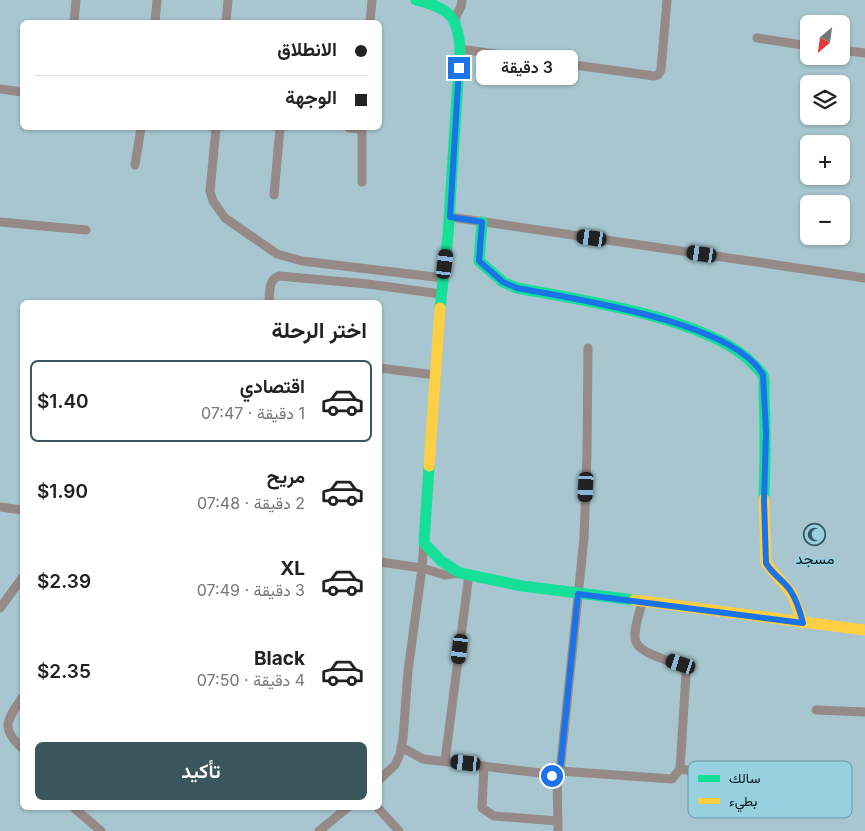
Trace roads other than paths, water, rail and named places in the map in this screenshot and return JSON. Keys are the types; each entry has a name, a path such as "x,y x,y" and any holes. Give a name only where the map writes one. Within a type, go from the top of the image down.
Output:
{"street":[{"path":"74,20 76,0"},
{"path":"155,20 157,0"},
{"path":"226,20 228,0"},
{"path":"370,20 372,0"},
{"path":"382,777 395,765 401,747 408,671 422,568 441,294 450,217 460,49 458,31 451,14 438,5 416,0"},
{"path":"454,21 462,6 462,0"},
{"path":"460,49 654,76 658,75 661,70 666,0"},
{"path":"757,38 800,45"},
{"path":"850,51 865,52"},
{"path":"0,89 20,92"},
{"path":"135,165 140,130"},
{"path":"216,130 210,191 213,202 225,218 277,254 302,261 443,278"},
{"path":"274,195 280,130"},
{"path":"362,130 362,182"},
{"path":"450,217 865,278"},
{"path":"0,222 86,230"},
{"path":"482,222 479,261 503,282 517,288 658,317 687,326 724,342 759,367 763,375 766,432 764,501 766,563 770,570 789,589 798,604 803,623"},
{"path":"269,300 271,284 279,276 368,284 441,294"},
{"path":"558,831 559,773 584,538 588,348"},
{"path":"382,368 435,375"},
{"path":"0,506 20,510"},
{"path":"424,543 441,561 465,574"},
{"path":"382,562 422,568 445,575 465,574 522,586 578,594 865,630"},
{"path":"446,761 465,574"},
{"path":"0,608 20,581"},
{"path":"401,747 423,759 559,773 672,779 680,769 686,674 681,664 654,656 642,649 636,642 636,631 642,602"},
{"path":"20,701 6,720 8,733 13,741 20,746"},
{"path":"816,710 865,712"},
{"path":"484,766 482,808 494,816 558,821"},
{"path":"680,769 688,770"},
{"path":"76,810 102,831"},
{"path":"319,831 345,810"},
{"path":"380,810 399,831"}],"place":[{"name":"مسجد","path":"815,535"}]}
